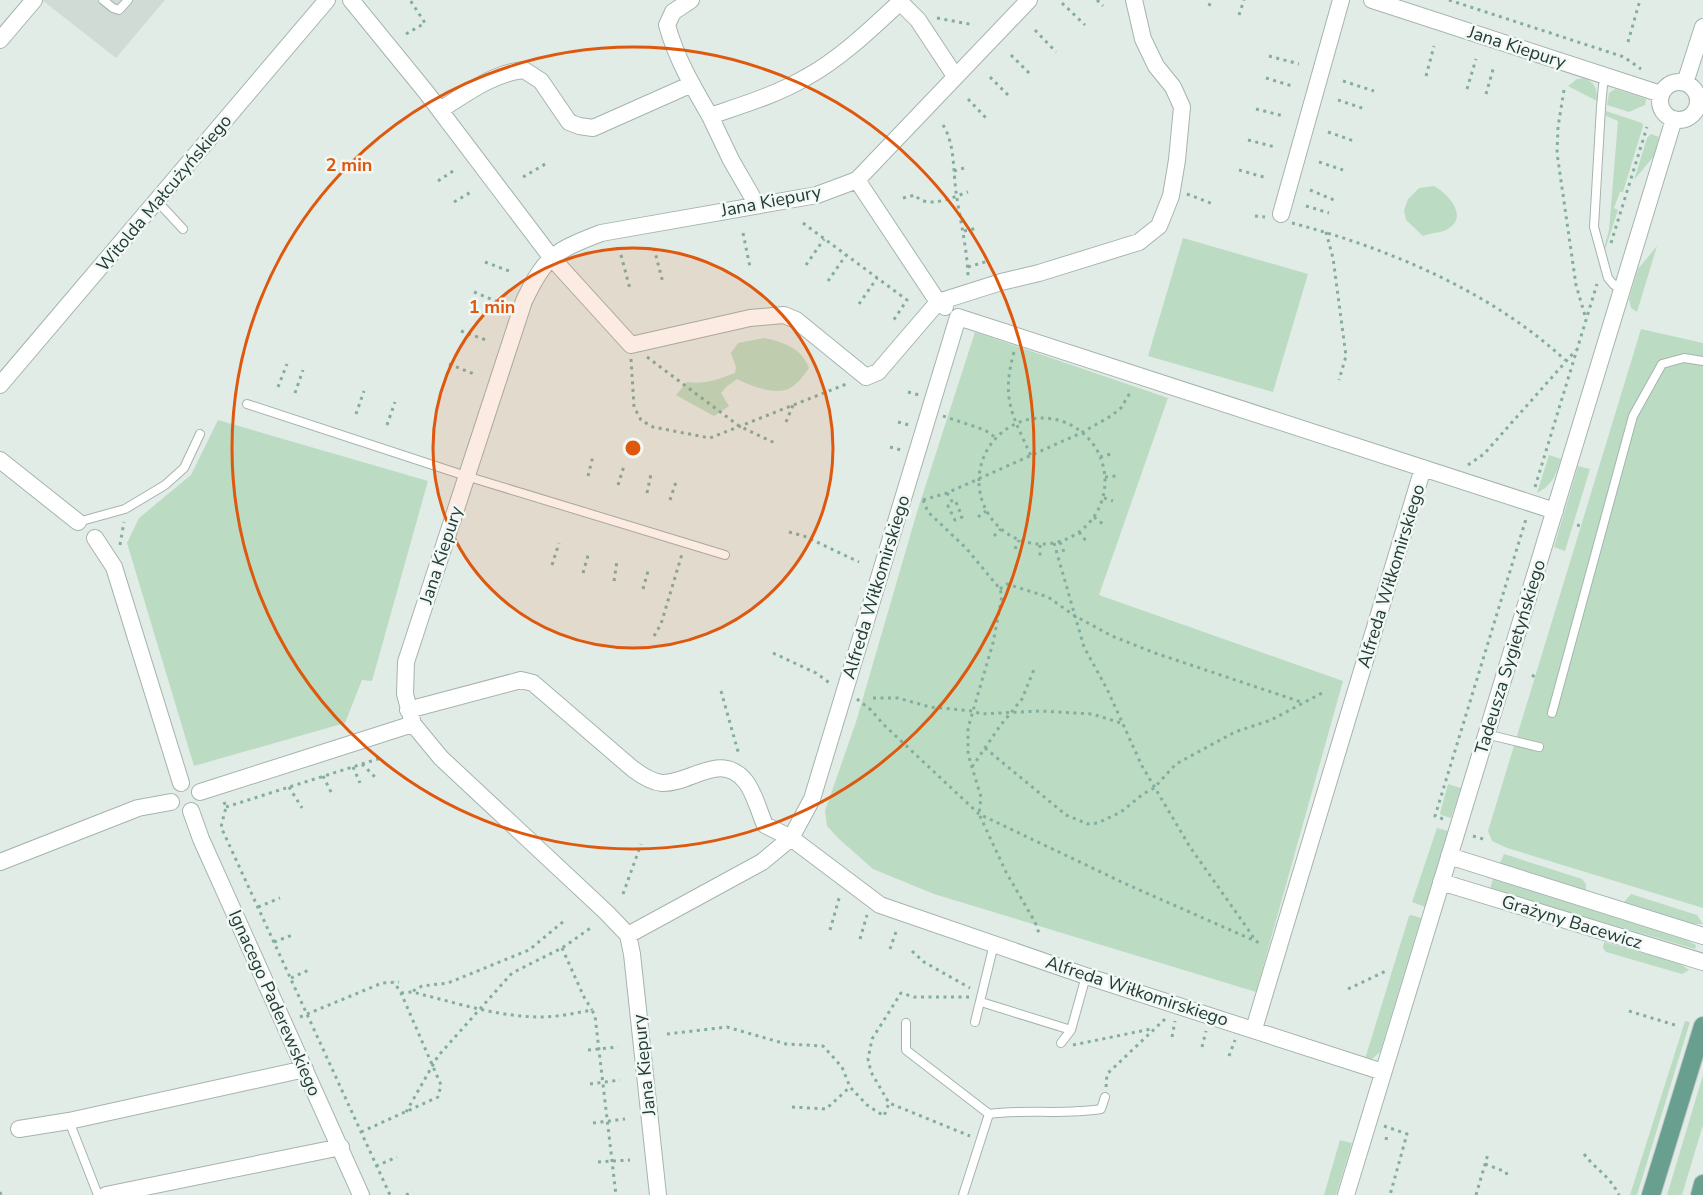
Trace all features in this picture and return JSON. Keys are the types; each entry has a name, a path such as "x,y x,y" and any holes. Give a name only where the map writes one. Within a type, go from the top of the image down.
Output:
{"main road":[{"path":"1651,1195 1703,1026"},
{"path":"1700,1195 1703,1184"}],"street":[{"path":"0,40 34,0"},
{"name":"Witolda Małcużyńskiego","path":"0,386 327,0"},
{"path":"351,0 440,110 551,257 631,345 750,318 784,315 796,320 866,376 878,372 938,302 1139,242 1159,226 1172,196 1178,160 1182,106 1173,87 1156,66 1143,39 1134,0"},
{"path":"691,0 673,12 667,25 672,44 731,160 757,205"},
{"name":"Jana Kiepury","path":"411,717 405,694 406,662 524,301 536,276 551,257 571,244 601,232 817,195 857,180 1029,0"},
{"path":"1280,218 1341,0"},
{"name":"Jana Kiepury","path":"1372,0 1661,94"},
{"path":"710,116 806,78 871,29 900,1 918,20 955,76"},
{"path":"1685,83 1703,27"},
{"path":"440,110 510,71 524,69 541,81 569,122 593,129 692,84"},
{"path":"1685,83 1695,92 1700,107 1688,117 1674,119 1664,111 1660,103 1661,94 1671,84 1685,83"},
{"name":"Tadeusza Sygietyńskiego","path":"1346,1195 1674,119"},
{"path":"857,180 938,302 958,316"},
{"name":"Alfreda Wiłkomirskiego","path":"1383,1072 1086,976 880,905 791,838 812,800 958,316 1555,511"},
{"path":"0,460 78,522"},
{"name":"Alfreda Wiłkomirskiego","path":"1254,1029 1423,468"},
{"path":"95,538 114,567 181,783"},
{"path":"200,792 411,717 521,680 533,683 644,777 662,783 722,767 739,776 747,783 765,825 791,838 762,862 628,935 441,758 411,717"},
{"path":"181,783 190,783 200,792 199,804 191,811 177,810 171,802 171,793 181,783"},
{"path":"0,862 138,808 171,802"},
{"name":"Ignacego Paderewskiego","path":"191,811 201,839 361,1195"},
{"name":"Grażyny Bacewicz","path":"1449,856 1703,936"},
{"name":"Grażyny Bacewicz","path":"1441,882 1703,962"},
{"name":"Jana Kiepury","path":"628,935 658,1195"},
{"path":"19,1130 305,1069"},
{"path":"106,1195 341,1148"}],"lane":[{"path":"103,0 113,8 120,10 128,0"},
{"path":"1607,77 1603,85 1601,107 1594,227 1608,278 1614,285 1623,287"},
{"path":"157,201 183,229"},
{"path":"1552,713 1633,416 1662,364 1684,358 1703,361"},
{"path":"247,404 466,476 725,555"},
{"path":"78,522 125,509 165,485 184,468 200,434"},
{"path":"1486,734 1539,747"},
{"path":"975,1022 994,944"},
{"path":"1063,1041 1071,1030 1086,976"},
{"path":"982,998 1071,1030"},
{"path":"906,1023 906,1050 988,1114 1014,1110 1090,1111 1101,1109 1105,1097"},
{"path":"963,1195 988,1114"},
{"path":"69,1121 98,1195"}],"path":[{"path":"406,34 425,23 410,0"},
{"path":"1097,0 1103,6"},
{"path":"1209,6 1211,0"},
{"path":"1239,15 1244,0"},
{"path":"1449,0 1624,57 1641,69 1650,72"},
{"path":"1628,42 1640,0"},
{"path":"1062,3 1085,25"},
{"path":"934,18 974,25"},
{"path":"1035,30 1056,52"},
{"path":"1426,76 1434,46"},
{"path":"1011,55 1032,76"},
{"path":"1269,56 1299,64"},
{"path":"1467,89 1476,59"},
{"path":"1486,94 1494,66"},
{"path":"990,76 1011,98"},
{"path":"1266,78 1292,86"},
{"path":"1343,81 1374,91"},
{"path":"1564,90 1558,127 1557,153 1576,285 1586,319"},
{"path":"968,99 987,119"},
{"path":"1338,100 1365,109"},
{"path":"1256,109 1284,116"},
{"path":"943,125 949,135 964,231 969,292"},
{"path":"1610,246 1647,127"},
{"path":"1328,132 1354,141"},
{"path":"1248,140 1275,147"},
{"path":"1319,162 1343,170"},
{"path":"523,177 547,164"},
{"path":"954,171 964,168"},
{"path":"1239,170 1267,178"},
{"path":"438,181 453,171"},
{"path":"1173,186 1193,197 1213,204"},
{"path":"1311,190 1334,200"},
{"path":"454,202 471,192"},
{"path":"903,198 915,195 925,202 935,202 968,192"},
{"path":"1306,206 1329,213"},
{"path":"1255,216 1280,218 1400,258 1483,300 1540,337 1565,360"},
{"path":"803,223 907,300 892,321"},
{"path":"964,231 978,228"},
{"path":"1326,232 1334,269 1346,356 1339,380"},
{"path":"743,233 750,267"},
{"path":"806,265 824,239"},
{"path":"654,248 663,283"},
{"path":"621,255 630,289"},
{"path":"828,281 846,255"},
{"path":"968,267 988,261"},
{"path":"484,262 509,271"},
{"path":"859,304 877,278"},
{"path":"1533,494 1598,282"},
{"path":"474,292 498,302"},
{"path":"461,331 486,340"},
{"path":"1019,336 1008,381 1010,408 1031,456"},
{"path":"631,345 739,426 777,444"},
{"path":"631,345 634,407 641,420 653,427 710,438 866,376"},
{"path":"1467,466 1484,454 1577,348"},
{"path":"278,387 287,364"},
{"path":"449,364 474,374"},
{"path":"295,393 303,370"},
{"path":"903,496 923,500 947,493 1081,432 1121,408 1129,397 1137,375"},
{"path":"356,414 363,391"},
{"path":"387,425 395,402"},
{"path":"786,423 793,405"},
{"path":"940,415 985,430 996,438"},
{"path":"1033,418 1053,419 1073,426 1089,438 1100,457 1105,477 1104,498 1094,517 1079,532 1060,542 1040,546 1019,540 1001,529 986,511 981,495 980,479 984,457 996,438 1015,422 1033,418"},
{"path":"1100,457 1111,454"},
{"path":"588,476 593,456"},
{"path":"618,485 624,466"},
{"path":"647,493 651,474"},
{"path":"1105,477 1116,477"},
{"path":"670,500 676,482"},
{"path":"947,493 953,503 956,502 962,517 955,520 948,506 953,503"},
{"path":"1104,498 1113,501"},
{"path":"923,500 928,512 966,548 1000,588 1002,596 993,643 968,728 968,754 981,797 979,814 1006,872 1035,921 1040,936"},
{"path":"114,567 124,531 125,509"},
{"path":"978,517 986,511"},
{"path":"1435,816 1527,513"},
{"path":"1094,517 1103,524"},
{"path":"994,536 1001,529"},
{"path":"789,532 804,536 859,562"},
{"path":"1079,532 1086,541"},
{"path":"1015,549 1019,540"},
{"path":"1060,542 1064,552"},
{"path":"552,564 559,543"},
{"path":"1054,543 1083,647 1107,689 1121,723 1154,788 1190,847 1252,934 1254,941"},
{"path":"1040,546 1040,556"},
{"path":"583,573 589,552"},
{"path":"654,636 661,624 682,552"},
{"path":"614,581 618,561"},
{"path":"644,589 648,571"},
{"path":"1000,588 1006,584 1030,590 1048,597 1075,616 1112,636 1155,653 1304,703"},
{"path":"773,653 816,674 844,694 857,699 979,814 1126,884 1278,950"},
{"path":"972,767 1022,699 1035,667"},
{"path":"721,691 747,783"},
{"path":"985,748 1066,815 1088,824 1098,823 1121,812 1154,788 1176,764 1235,732 1271,720 1322,693"},
{"path":"873,698 898,698 930,707 973,711 981,714 1040,711 1092,714 1121,723"},
{"path":"226,807 381,758"},
{"path":"362,764 375,777"},
{"path":"353,767 360,783"},
{"path":"323,776 332,794"},
{"path":"219,786 226,807 221,827 390,1195"},
{"path":"289,787 302,808"},
{"path":"1467,833 1483,839"},
{"path":"623,894 641,844"},
{"path":"830,930 844,878"},
{"path":"258,907 280,898"},
{"path":"860,939 871,898"},
{"path":"890,949 902,913"},
{"path":"412,992 422,986 448,983 529,950 564,921"},
{"path":"406,1112 438,1056 512,973 562,948 592,927"},
{"path":"274,942 295,934"},
{"path":"562,948 595,1016 616,1195"},
{"path":"912,951 924,962 982,998"},
{"path":"291,978 311,969"},
{"path":"1348,989 1388,970"},
{"path":"284,1024 382,983 396,982 441,1085 438,1097 361,1132"},
{"path":"401,993 412,992 479,1010 541,1017 592,1010"},
{"path":"1629,1011 1678,1026"},
{"path":"1105,1097 1107,1074 1168,1017"},
{"path":"667,1034 727,1027 786,1044 823,1046 842,1067 850,1087 867,1105 885,1116 889,1103 981,1140"},
{"path":"1063,1041 1075,1046 1153,1029"},
{"path":"588,1050 618,1047"},
{"path":"590,1084 620,1080"},
{"path":"792,1107 826,1109 850,1087"},
{"path":"593,1123 625,1119"},
{"path":"1388,1127 1407,1134 1389,1195"},
{"path":"1386,1140 1388,1135"},
{"path":"1476,1195 1488,1154"},
{"path":"1584,1154 1611,1180 1619,1195"},
{"path":"376,1166 397,1157"},
{"path":"598,1162 630,1160"},
{"path":"1485,1164 1506,1172 1507,1175"},
{"path":"406,1195 412,1192"}],"shaded area":[{"path":"42,0 165,0 116,58"}],"green space":[{"path":"1584,78 1595,87 1597,101 1568,86 1577,79"},
{"path":"1615,89 1646,99 1645,105 1629,112 1607,105 1609,93"},
{"path":"1606,111 1642,123 1643,126 1623,192 1620,192 1614,208 1618,210 1605,250 1609,230 1618,121 1606,116"},
{"path":"1651,134 1659,137 1654,156 1634,180 1647,138"},
{"path":"1434,186 1455,206 1456,219 1453,225 1446,230 1423,236 1406,220 1404,210 1408,199 1419,188"},
{"path":"1183,238 1308,274 1273,392 1148,356"},
{"path":"1657,246 1637,312 1631,308 1629,299 1638,269"},
{"path":"1641,329 1703,343 1703,908 1507,848 1492,841 1488,831"},
{"path":"975,332 1168,398 1099,595 1343,681 1256,992 934,894 873,869 827,826 825,811 856,722 917,512"},
{"path":"764,338 791,347 806,361 809,368 800,380 788,389 769,390 737,379 721,393 729,406 714,416 676,395 687,382 711,381 735,373 736,367 731,353 738,343"},
{"path":"218,420 428,481 372,681 362,680 345,723 194,766 127,543 139,518 191,475"},
{"path":"1549,455 1561,459 1550,483 1537,493"},
{"path":"1578,466 1590,469 1565,551 1554,547"},
{"path":"1448,784 1461,788 1451,818 1440,813"},
{"path":"1437,828 1448,831 1425,907 1412,902"},
{"path":"1504,854 1582,879 1586,884 1586,890 1500,863"},
{"path":"1493,879 1686,940 1696,945 1695,949 1490,889"},
{"path":"1631,894 1697,915 1703,924 1694,924 1624,902"},
{"path":"1409,916 1421,918 1380,1052 1372,1059 1365,1059"},
{"path":"1604,942 1679,963 1689,970 1682,974 1606,952 1603,948"},
{"path":"1685,1021 1690,1022 1637,1195 1630,1195"},
{"path":"1703,1075 1703,1125 1682,1195 1667,1195"},
{"path":"1340,1140 1352,1143 1336,1195 1324,1195"}]}
